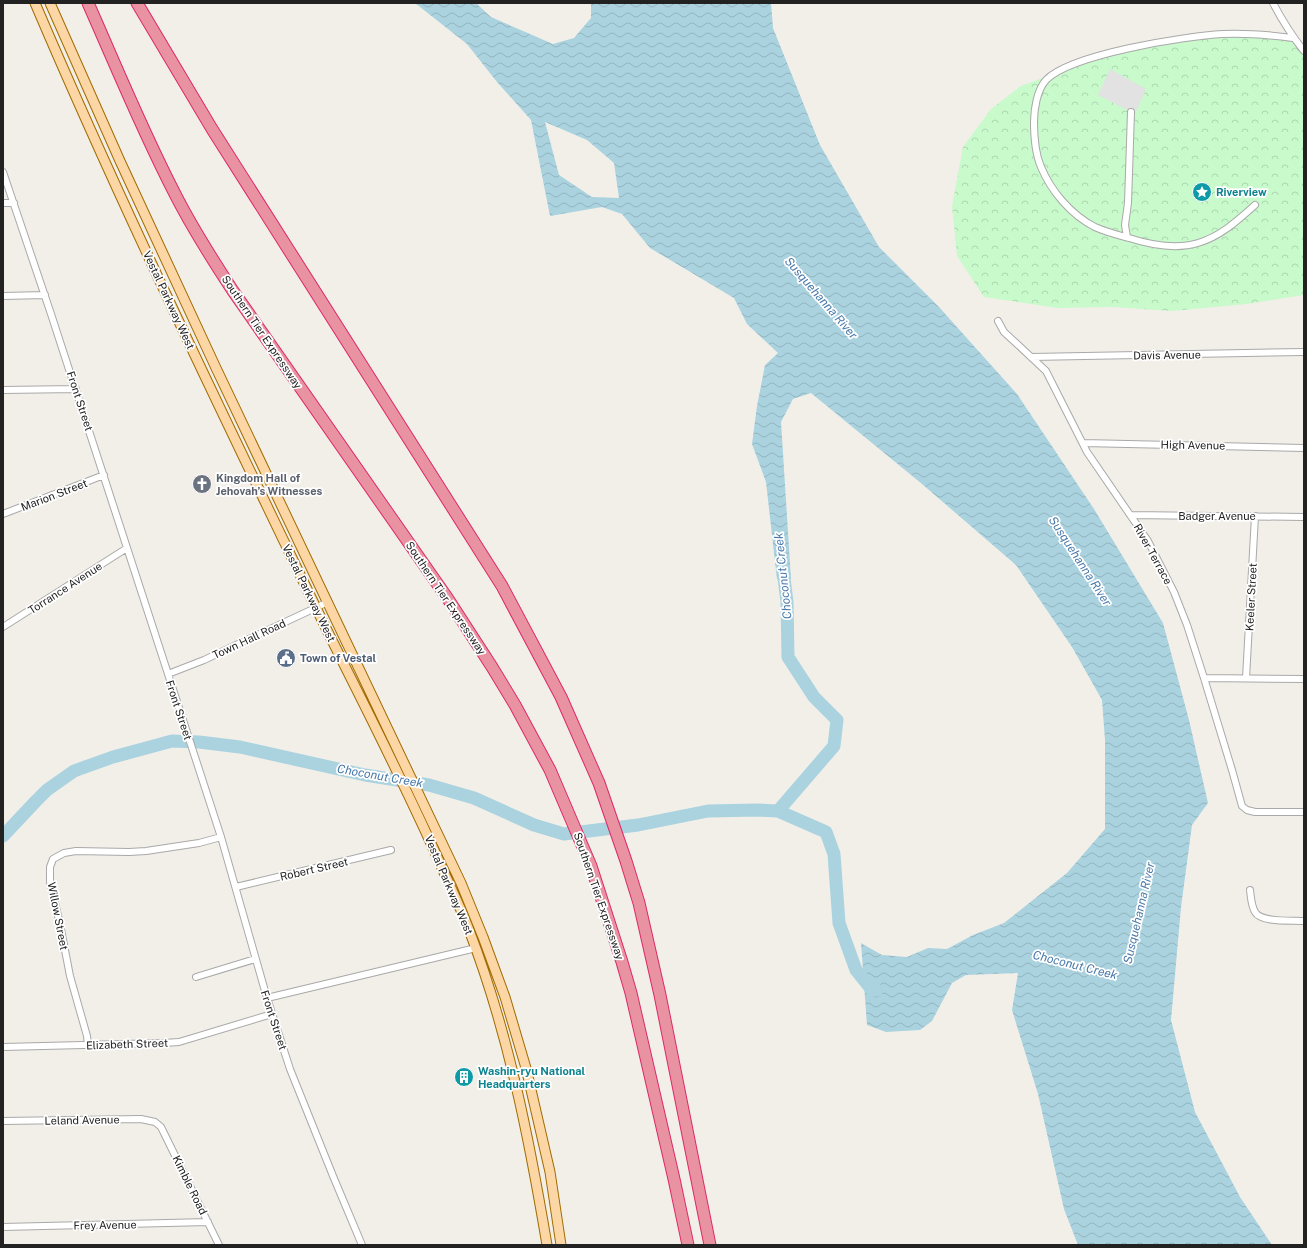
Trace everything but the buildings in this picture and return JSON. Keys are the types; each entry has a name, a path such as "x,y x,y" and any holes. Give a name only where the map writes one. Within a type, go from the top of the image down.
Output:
{"highway":[{"name":"Southern Tier Expressway","path":"88,3 174,192 202,243 233,291 448,599 515,705 543,757 591,866 622,962 631,993 688,1245"},
{"path":"137,3 212,129 502,586 561,697 599,783 626,861 638,903 660,996 710,1245"}],"main road":[{"name":"Vestal Parkway West","path":"35,3 118,192 205,378 316,609 407,792 467,925 502,1028 536,1178 547,1245"},
{"name":"Vestal Parkway West","path":"50,3 136,197 461,883 483,937 505,998 526,1068 550,1172 561,1245"}],"street":[{"path":"1274,3 1280,17 1293,38 1304,51"},
{"path":"1255,205 1230,227 1215,236 1197,243 1178,247 1162,246 1143,242 1103,230 1085,220 1063,202 1040,166 1034,139 1034,116 1038,95 1045,81 1055,73 1070,65 1091,58 1146,45 1225,34 1257,34 1293,38"},
{"path":"1127,237 1126,225 1128,203 1130,112"},
{"name":"Front Street","path":"3,172 76,388 221,837 255,959 290,1069 362,1245"},
{"path":"3,203 14,203"},
{"path":"3,296 45,295"},
{"name":"River Terrace","path":"998,321 1004,332 1046,371 1088,452 1148,541 1174,592 1204,678 1232,770 1240,803 1247,810 1254,812 1304,812"},
{"name":"Davis Avenue","path":"1031,357 1304,352"},
{"path":"3,390 76,388"},
{"name":"High Avenue","path":"1083,443 1304,448"},
{"name":"Marion Street","path":"3,514 104,476"},
{"name":"Badger Avenue","path":"1131,515 1304,516"},
{"name":"Keeler Street","path":"1246,678 1255,516"},
{"name":"Torrance Avenue","path":"3,627 127,548"},
{"name":"Town Hall Road","path":"168,674 204,660 316,609 328,602"},
{"path":"1204,678 1304,679"},
{"name":"Willow Street","path":"88,1045 87,1036 70,976 50,882 50,867 53,859 61,854 76,851 146,851 199,843 221,837"},
{"name":"Robert Street","path":"236,887 391,850"},
{"path":"1250,890 1252,906 1255,914 1261,918 1269,920 1304,921"},
{"path":"267,998 476,948"},
{"path":"196,977 255,959"},
{"name":"Elizabeth Street","path":"3,1047 164,1044 179,1042 272,1014"},
{"name":"Leland Avenue","path":"3,1120 141,1119 155,1122 160,1126"},
{"name":"Kimble Road","path":"160,1126 219,1245"},
{"name":"Frey Avenue","path":"3,1227 208,1222"}],"green space":[{"path":"1204,36 1293,38 1304,50 1304,295 1247,304 1172,311 1112,307 1057,308 984,297 957,256 952,206 963,147 991,109 1021,86 1109,53"}],"shaded area":[{"path":"1110,69 1146,89 1135,114 1098,95"}],"water":[{"name":"Susquehanna River","path":"415,3 476,3 491,17 553,44 574,38 591,18 591,3 771,3 773,28 820,145 879,247 939,307 1017,394 1094,509 1163,623 1189,720 1208,803 1192,825 1181,907 1171,1020 1195,1112 1240,1197 1272,1245 1078,1245 1064,1209 1038,1094 1012,1010 1018,973 966,975 952,983 932,1021 920,1030 886,1032 867,1025 861,943 882,955 907,957 928,948 947,949 973,935 1004,923 1067,873 1105,829 1105,740 1102,700 1072,647 1016,565 922,484 811,393 793,399 781,422 791,579 777,579 766,482 752,444 757,406 765,365 778,353 747,324 734,298 650,248 622,214 602,207 550,216 531,120 497,82 467,44","holes":["545,122 587,140 614,163 619,198 592,197 559,175"]}],"waterway":[{"name":"Choconut Creek","path":"3,836 47,790 74,771 113,757 172,741 199,742 240,747 365,775 429,785 474,798 534,825 564,834 638,825 708,811 778,811 834,746 837,720 814,697 788,657 787,602 782,562"},
{"name":"Choconut Creek","path":"778,811 826,832 834,854 839,923 856,970 872,990 877,990"}],"place":[{"name":"Riverview","path":"1202,192"},
{"name":"Kingdom Hall of Jehovah’s Witnesses","path":"202,484"},
{"name":"Town of Vestal","path":"286,658"},
{"name":"Washin-ryu National Headquarters","path":"464,1077"}]}
